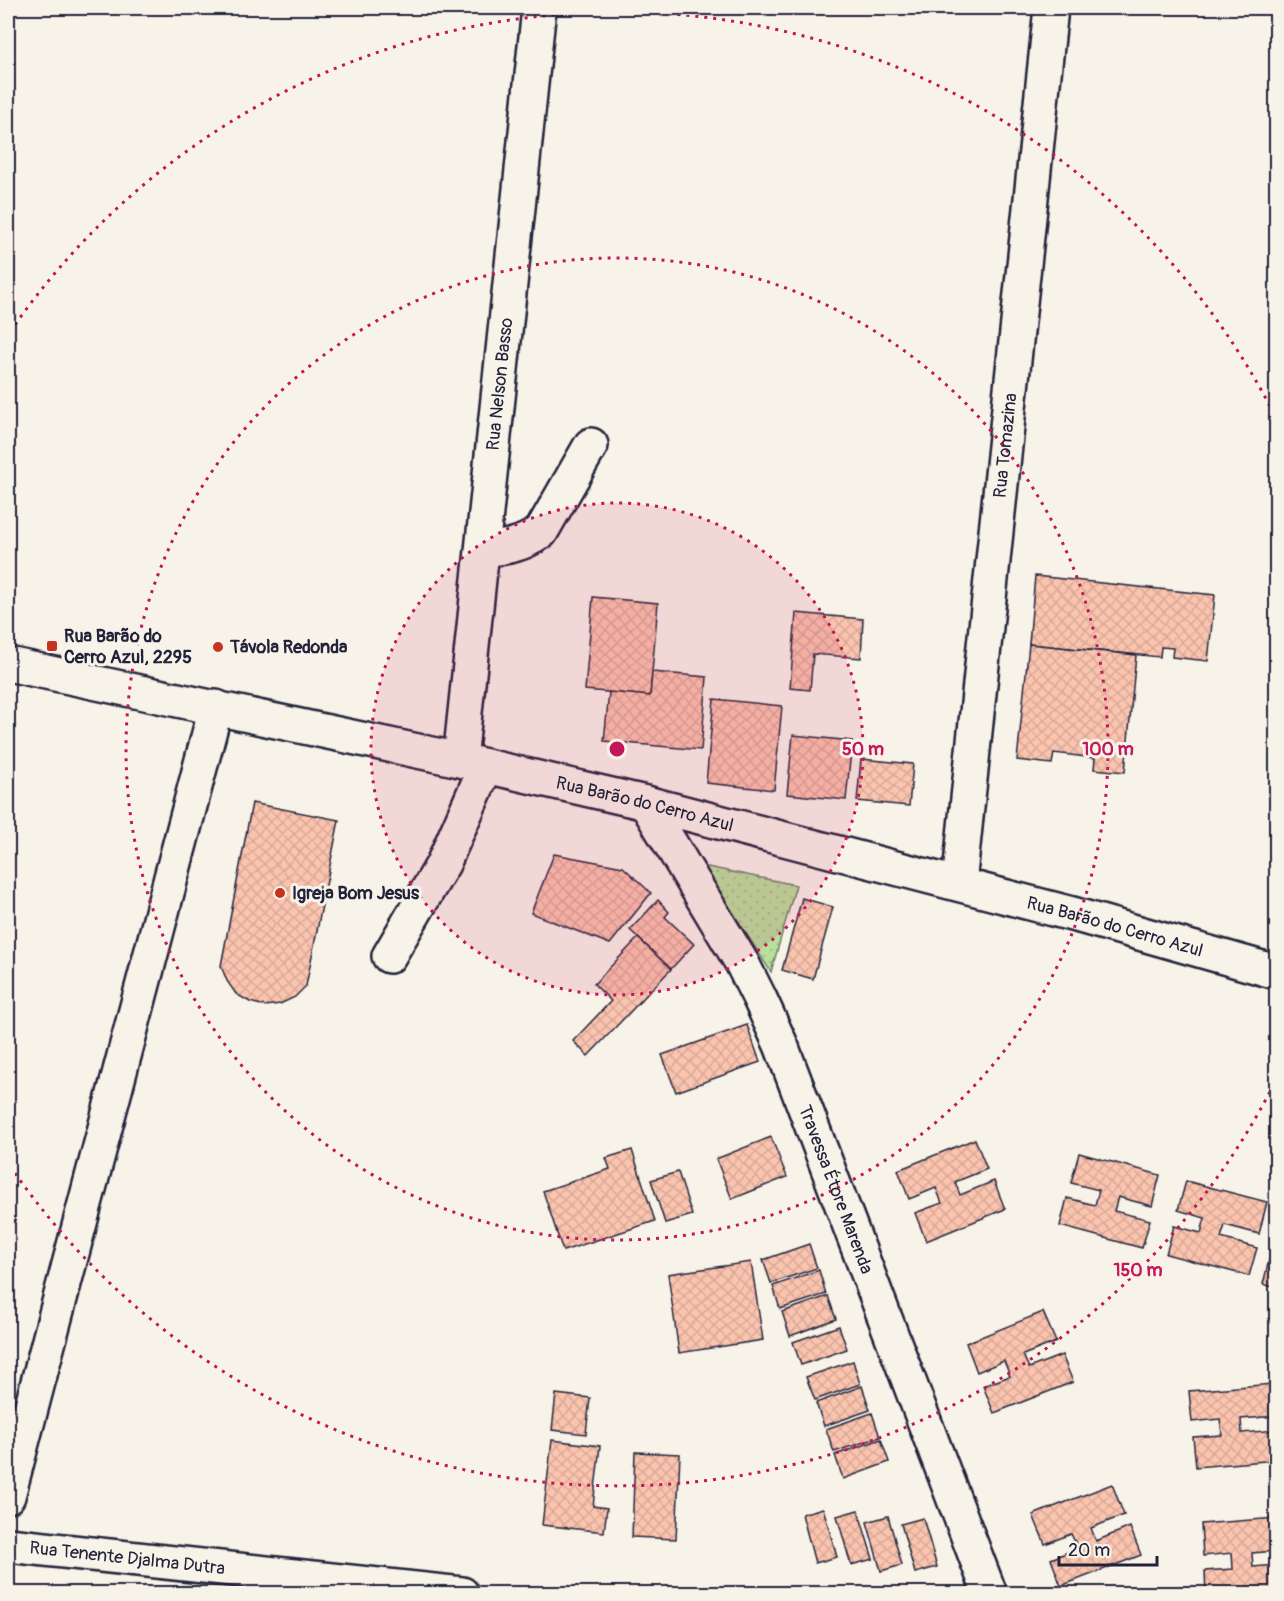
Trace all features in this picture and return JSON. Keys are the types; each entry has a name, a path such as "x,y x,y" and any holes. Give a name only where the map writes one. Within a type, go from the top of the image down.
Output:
{"street":[{"name":"Rua Nelson Basso","path":"389,956 443,864 473,763 483,550 539,8"},
{"name":"Rua Tomazina","path":"959,884 1051,8"},
{"path":"483,550 513,546 541,532 591,445"},
{"name":"Rua Barão do Cerro Azul","path":"8,664 216,707 646,803 1162,938 1276,972"},
{"path":"8,1496 216,707"},
{"name":"Travessa Étore Marenda","path":"646,803 742,963 760,999 990,1593"},
{"name":"Rua Tenente Djalma Dutra","path":"8,1545 462,1593"}],"green space":[{"path":"703,866 796,885 771,972"}],"building":[{"path":"1035,576 1215,595 1208,661 1172,657 1173,648 1161,647 1160,657 1029,644"},
{"path":"593,597 658,603 650,696 585,690"},
{"path":"796,613 863,619 861,658 813,654 810,690 790,688"},
{"path":"1029,644 1136,655 1125,772 1094,769 1095,758 1054,753 1052,764 1017,760"},
{"path":"652,672 707,677 701,750 604,741 609,692 650,696"},
{"path":"714,699 782,706 774,790 706,783"},
{"path":"793,735 852,741 846,800 787,794"},
{"path":"861,759 913,764 909,806 857,801"},
{"name":"Igreja Bom Jesus","path":"252,803 339,820 306,986 295,997 280,1004 265,1006 250,1002 236,994 221,966"},
{"path":"554,854 623,867 651,893 610,944 531,913"},
{"path":"802,898 833,907 813,979 782,970"},
{"path":"658,900 669,912 665,917 694,944 671,969 630,930"},
{"path":"638,938 671,969 588,1056 573,1041 611,1001 594,984"},
{"path":"747,1025 760,1062 676,1092 662,1055"},
{"path":"771,1137 787,1177 732,1199 716,1159"},
{"path":"975,1139 987,1169 955,1182 960,1195 994,1181 1005,1209 926,1241 915,1213 942,1203 936,1188 909,1199 898,1170"},
{"path":"632,1150 655,1221 563,1251 543,1191 610,1169 606,1158"},
{"path":"1079,1153 1160,1175 1152,1206 1118,1197 1114,1211 1150,1220 1142,1248 1060,1226 1067,1198 1095,1205 1099,1190 1071,1183"},
{"path":"678,1172 692,1215 665,1223 651,1180"},
{"path":"1186,1181 1267,1202 1259,1234 1225,1225 1221,1238 1257,1248 1249,1276 1166,1254 1174,1226 1201,1233 1205,1218 1178,1210"},
{"path":"809,1244 817,1268 771,1283 763,1260"},
{"path":"1270,1256 1276,1258 1276,1288 1263,1284"},
{"path":"751,1262 763,1340 679,1353 668,1274"},
{"path":"819,1270 826,1294 780,1309 773,1286"},
{"path":"828,1296 836,1319 790,1336 782,1312"},
{"path":"1043,1312 1056,1342 1023,1355 1029,1368 1062,1355 1073,1382 994,1413 983,1386 1010,1376 1004,1361 977,1372 966,1343"},
{"path":"839,1326 847,1349 801,1365 793,1342"},
{"path":"853,1361 860,1384 815,1400 806,1377"},
{"path":"1273,1384 1276,1416 1241,1419 1242,1433 1276,1430 1276,1460 1196,1467 1193,1437 1222,1435 1220,1419 1192,1422 1189,1391"},
{"path":"862,1386 870,1410 824,1426 816,1403"},
{"path":"556,1394 590,1398 586,1434 552,1430"},
{"path":"872,1413 880,1437 834,1452 826,1429"},
{"path":"881,1439 889,1462 843,1479 835,1455"},
{"path":"552,1440 600,1446 593,1506 607,1508 604,1532 542,1525"},
{"path":"635,1452 680,1454 676,1539 632,1537"},
{"path":"1112,1484 1124,1515 1091,1528 1096,1541 1130,1527 1141,1555 1061,1586 1051,1559 1078,1548 1071,1534 1045,1544 1033,1515"},
{"path":"823,1508 837,1557 815,1563 802,1514"},
{"path":"858,1510 873,1559 851,1565 837,1516"},
{"path":"888,1516 902,1565 881,1571 867,1522"},
{"path":"923,1518 937,1567 915,1573 901,1524"},
{"path":"1276,1518 1276,1551 1252,1553 1253,1567 1276,1565 1276,1594 1206,1594 1205,1571 1233,1569 1232,1553 1203,1556 1201,1524"}],"place":[{"name":"Rua Barão do Cerro Azul, 2295","path":"52,646"},
{"name":"Távola Redonda","path":"218,647"},
{"name":"Igreja Bom Jesus","path":"280,893"}]}
